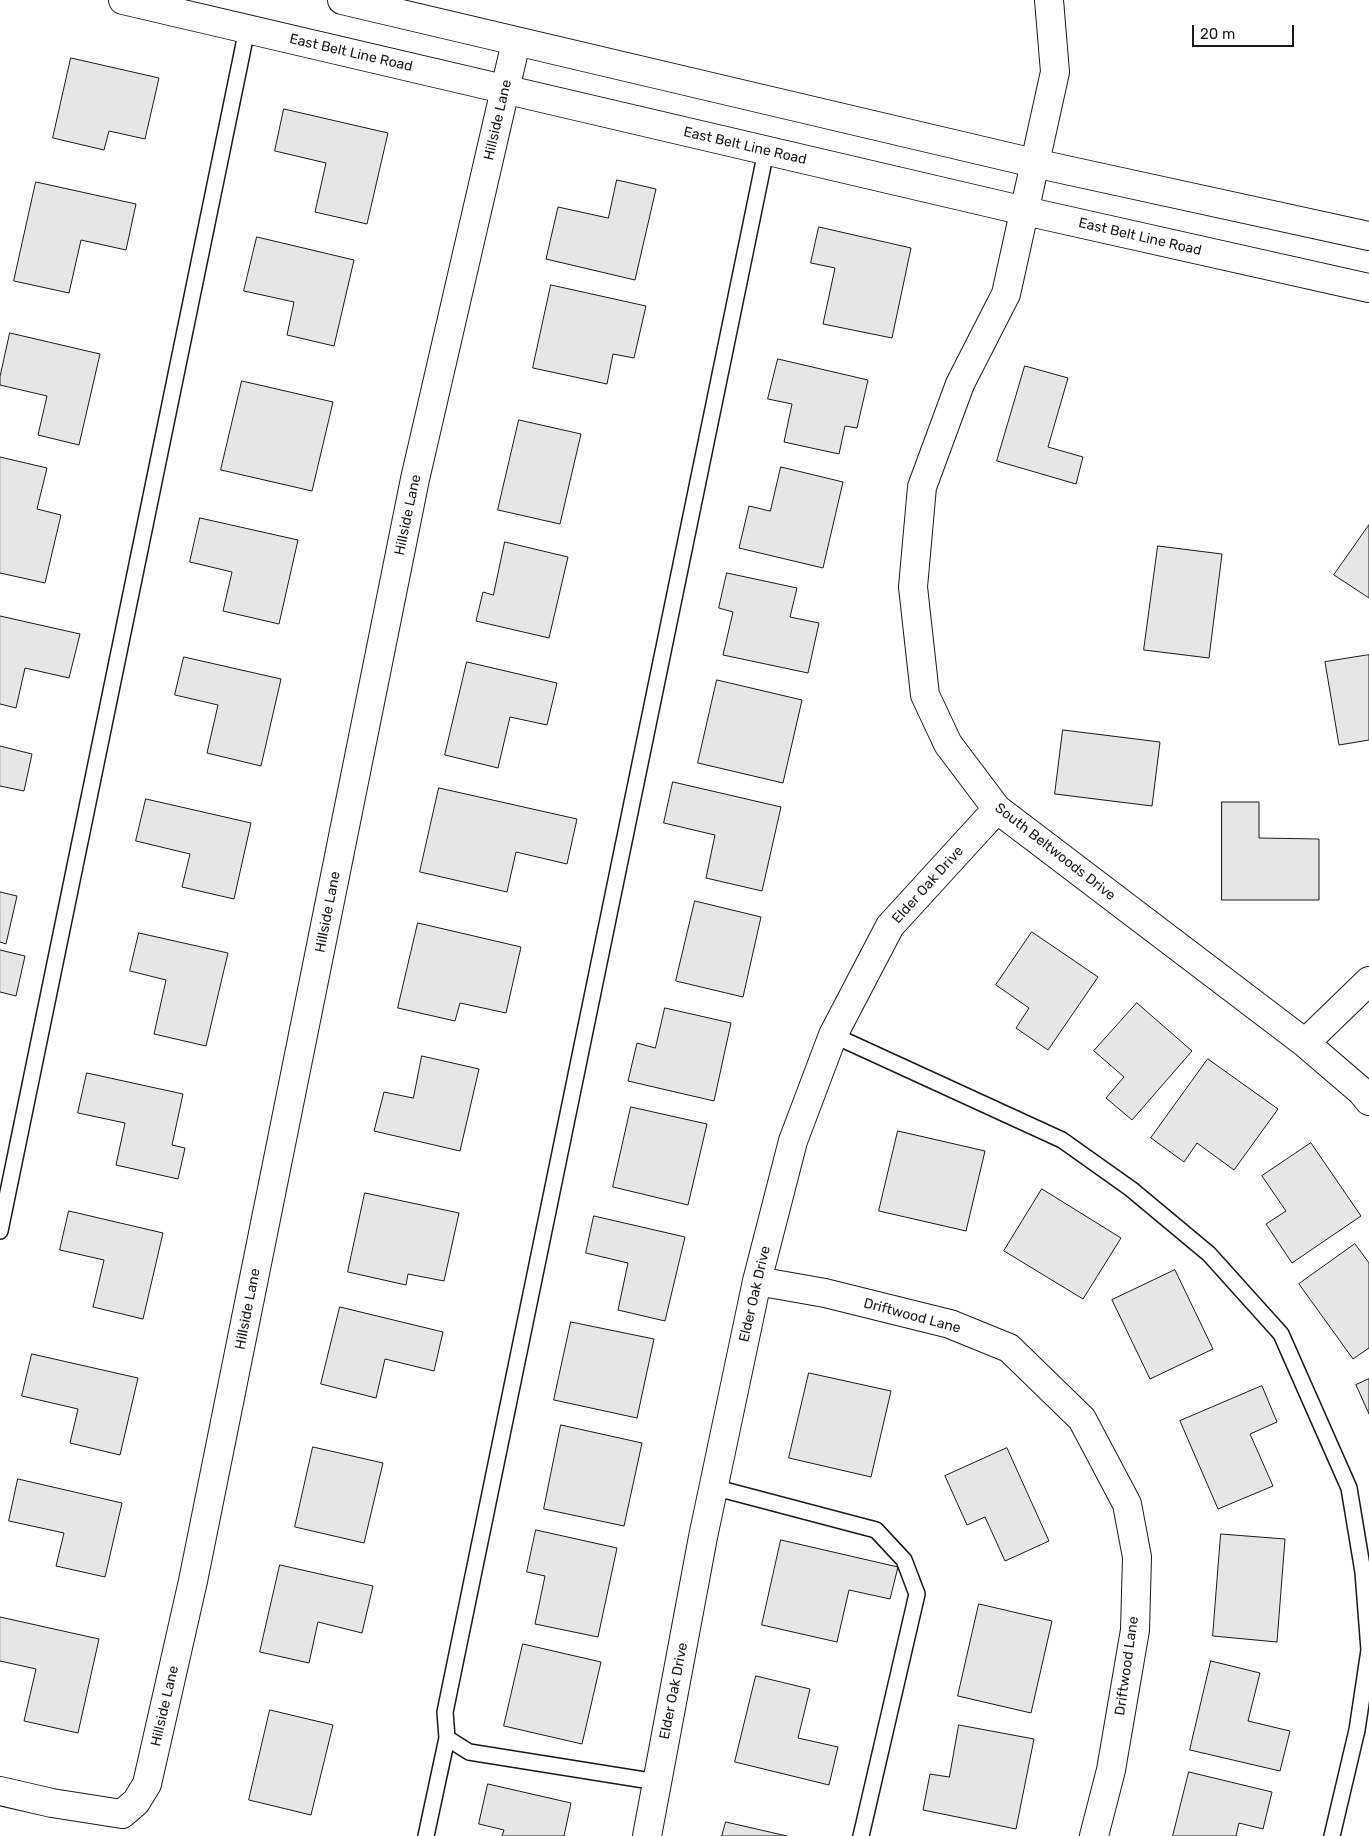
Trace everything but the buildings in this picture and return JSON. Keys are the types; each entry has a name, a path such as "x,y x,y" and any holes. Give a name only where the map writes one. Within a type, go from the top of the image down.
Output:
{"street":[{"name":"East Belt Line Road","path":"123,0 1025,211 1369,288"},
{"path":"342,0 1034,163 1369,236"},
{"name":"South Beltwoods Drive","path":"1049,0 1055,72 1006,294 960,384 922,487 913,587 924,695 948,744 997,809 1305,1043 1369,1100"},
{"name":"Hillside Lane","path":"0,1791 52,1803 122,1814 136,1802 147,1784 193,1581 416,480 516,42"},
{"name":"Elder Oak Drive","path":"647,1836 713,1487 757,1281 794,1141 833,1035 890,926 997,809"},
{"path":"1305,1043 1369,982"},
{"name":"Driftwood Lane","path":"757,1281 826,1293 950,1324 1009,1348 1082,1419 1127,1504 1137,1557 1135,1630 1111,1770 1094,1836"}],"lane":[{"path":"0,1231 247,29"},
{"path":"426,1836 447,1738 445,1712 766,151"},
{"path":"833,1035 1062,1140 1131,1189 1210,1254 1281,1334 1349,1488 1363,1572 1369,1650 1357,1730 1332,1836"},
{"path":"713,1487 876,1530 904,1560 917,1594 861,1836"},
{"path":"447,1738 469,1752 657,1782"}]}
